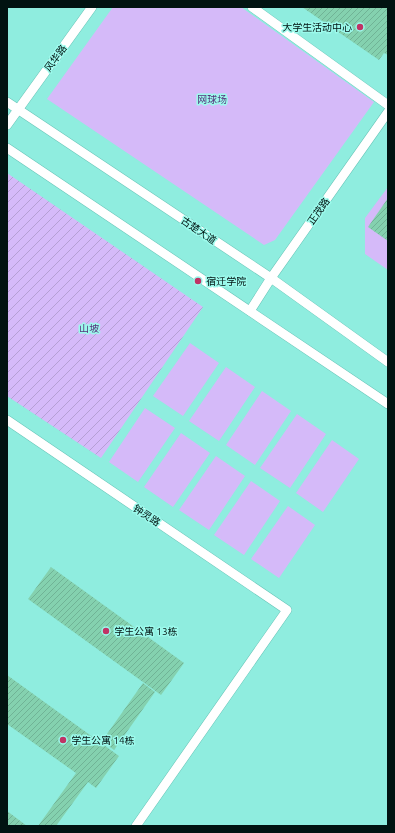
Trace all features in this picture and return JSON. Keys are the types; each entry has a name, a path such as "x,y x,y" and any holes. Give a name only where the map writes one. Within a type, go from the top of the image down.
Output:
{"lane":[{"name":"风华路","path":"7,125 92,7"},
{"path":"252,7 388,104"},
{"name":"古楚大道","path":"7,102 271,278 388,362"},
{"name":"正茂路","path":"250,311 271,278 388,112"},
{"path":"7,148 388,404"},
{"name":"钟灵路","path":"7,420 287,610 136,826"}],"green space":[{"name":"网球场","path":"113,7 241,7 374,102 275,240 264,245 47,99"},
{"name":"山坡","path":"7,173 203,307 101,458 7,396"},
{"path":"388,187 388,270 365,254 365,218"},
{"path":"190,343 219,363 183,416 153,396"},
{"path":"226,367 255,387 219,441 189,421"},
{"path":"262,391 291,411 255,465 226,445"},
{"path":"145,408 175,428 138,482 109,462"},
{"path":"297,414 326,434 290,488 260,468"},
{"path":"181,433 210,453 173,507 144,487"},
{"path":"332,440 359,459 323,512 296,493"},
{"path":"216,456 245,476 209,530 179,510"},
{"path":"251,481 280,501 244,555 214,535"},
{"path":"288,506 315,525 279,578 251,559"}],"building":[{"name":"大学生活动中心","path":"302,7 388,7 388,55 384,53 379,60"},
{"path":"388,198 388,241 368,227"},
{"name":"学生公寓 13栋","path":"51,567 184,663 161,695 28,599"},
{"name":"学生公寓 14栋","path":"7,675 119,756 96,788 88,782 56,826 38,826 76,773 7,724"},
{"path":"143,683 155,692 114,750 102,741"},
{"path":"7,811 27,826 7,826"}],"place":[{"name":"大学生活动中心","path":"360,27"},
{"name":"宿迁学院","path":"198,281"},
{"name":"学生公寓 13栋","path":"106,631"},
{"name":"学生公寓 14栋","path":"63,740"}]}
